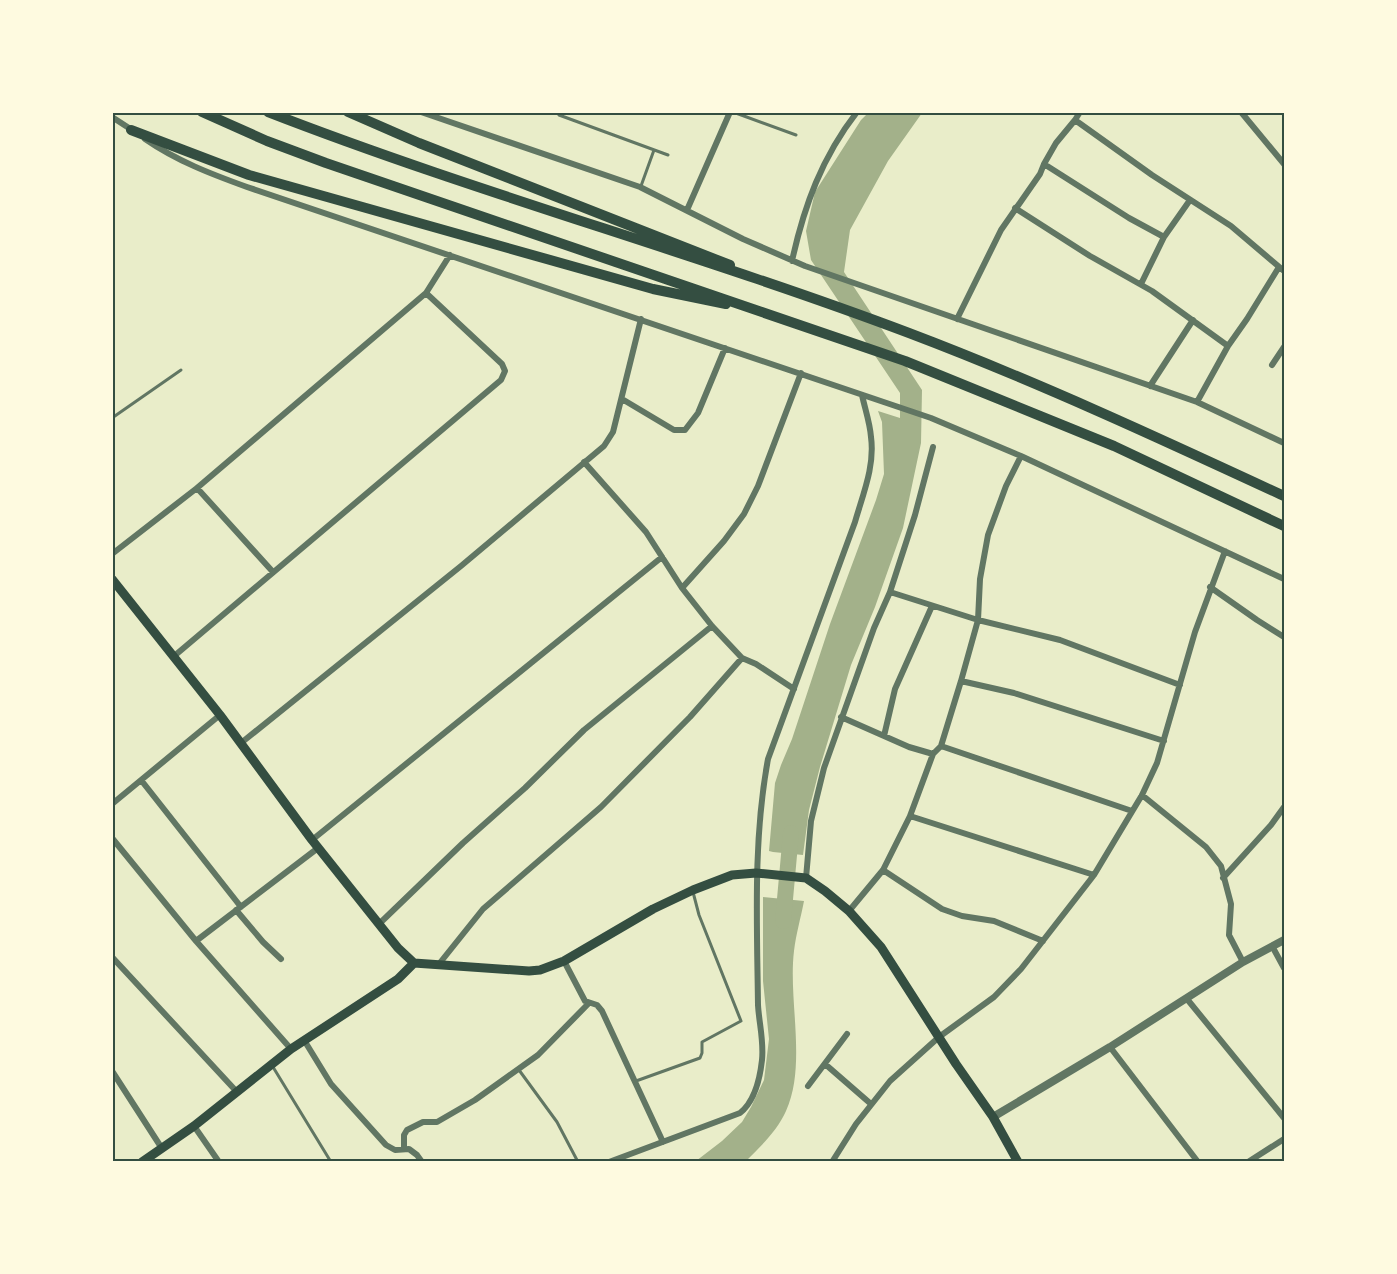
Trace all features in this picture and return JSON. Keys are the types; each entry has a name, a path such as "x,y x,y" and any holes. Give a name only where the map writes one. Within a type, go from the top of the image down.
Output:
{"highway":[{"path":"202,112 267,141 327,163 905,361 1114,446 1284,526"},
{"path":"268,112 356,146 789,290"},
{"path":"348,112 419,143 712,257 802,296 909,333 1122,421 1284,496"},
{"path":"131,130 249,175 653,289 773,314"}],"main road":[{"path":"112,579 220,715 315,844 398,948 414,963 540,970 564,961 653,909 732,875 756,873 806,878 849,911 881,947 993,1117 1018,1161"},
{"path":"142,1161 194,1126 291,1049 398,979 414,963"}],"street":[{"path":"421,112 640,187 792,261 1197,402 1284,443"},
{"path":"687,210 731,112"},
{"path":"792,261 815,181 857,112"},
{"path":"957,319 1001,230 1040,174 1056,143 1080,112"},
{"path":"1241,112 1284,164"},
{"path":"112,117 169,156 207,173 931,418 1021,456 1284,579"},
{"path":"1075,120 1231,226 1282,269 1228,346 1197,402"},
{"path":"1044,164 1129,218 1164,237"},
{"path":"1141,284 1164,237 1190,200"},
{"path":"1015,208 1090,256 1141,284 1228,346"},
{"path":"112,554 197,488 426,293 450,255"},
{"path":"172,657 501,380 505,371 502,364 426,293"},
{"path":"241,743 461,566 609,440 622,399 641,319"},
{"path":"1150,386 1193,320"},
{"path":"1272,365 1284,347"},
{"path":"622,399 674,430 685,430 698,413 725,348"},
{"path":"682,588 724,541 744,514 758,486 801,373"},
{"path":"609,1161 740,1113 746,1108 754,1092 762,1059 758,1008 756,873 763,789 768,759 855,522 869,473 871,435 862,395"},
{"path":"806,878 814,804 842,717 874,628 890,592 915,515 933,447"},
{"path":"849,911 883,870 910,816 933,754 941,746 978,620 980,579 988,535 1002,495 1021,456"},
{"path":"584,462 646,532 682,588 712,626 742,658 756,664 794,689"},
{"path":"197,488 273,572"},
{"path":"832,1161 871,1104 890,1081 939,1037 994,997 1022,969 1094,875 1142,795 1157,763 1195,632 1225,551"},
{"path":"196,941 662,557"},
{"path":"1210,587 1284,636"},
{"path":"890,592 978,620 1060,640 1180,686"},
{"path":"884,736 895,689 932,606"},
{"path":"379,924 584,730 712,626"},
{"path":"439,964 483,909 602,807 690,717 742,658"},
{"path":"961,681 1014,693 1164,741"},
{"path":"112,804 220,715"},
{"path":"842,717 933,754"},
{"path":"941,746 1132,811"},
{"path":"141,780 263,942 281,958"},
{"path":"1142,795 1206,847 1221,866 1231,904 1229,935 1243,962"},
{"path":"1223,878 1271,825 1284,807"},
{"path":"910,816 1094,875"},
{"path":"112,838 196,941 291,1049"},
{"path":"883,870 942,909 962,916 994,921 1043,941"},
{"path":"993,1117 1284,939"},
{"path":"1272,946 1284,968"},
{"path":"112,957 237,1092"},
{"path":"564,961 582,996 589,1003 601,1008 663,1142"},
{"path":"1187,999 1284,1118"},
{"path":"404,1148 404,1135 407,1130 423,1122 437,1122 475,1100 552,1042 589,1003"},
{"path":"808,1086 847,1034"},
{"path":"304,1040 331,1084 390,1148 395,1150 404,1148 412,1151 422,1161"},
{"path":"1110,1047 1198,1161"},
{"path":"825,1064 871,1104"},
{"path":"112,1071 161,1147"},
{"path":"194,1126 219,1161"},
{"path":"1248,1161 1284,1139"}],"lane":[{"path":"731,112 796,135"},
{"path":"559,115 668,155"},
{"path":"640,187 654,150"},
{"path":"112,418 181,370"},
{"path":"636,1082 700,1058 702,1042 741,1021 703,924 693,890"},
{"path":"273,1065 331,1161"},
{"path":"518,1068 557,1122 578,1161"}],"shaded area":[{"path":"868,113 922,113 888,161 850,230 844,272 922,390 921,443 903,528 875,607 851,665 820,767 809,810 803,855 773,852 769,851 775,783 884,474 882,422 878,411 900,418 900,393 811,260 806,231 815,192 861,120"},
{"path":"763,897 804,901 795,945 793,970 796,1053 792,1093 778,1125 746,1161 696,1161 742,1122 764,1080 769,1039 763,981"}],"waterway":[{"path":"783,921 791,833"}]}
